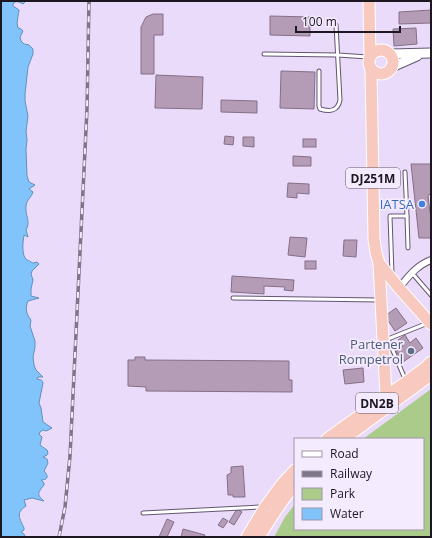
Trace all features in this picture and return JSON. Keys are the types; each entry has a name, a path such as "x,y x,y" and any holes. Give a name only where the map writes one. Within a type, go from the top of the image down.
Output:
{"highway":[{"name":"DJ251M","path":"369,1 369,62 371,69 374,239 379,263 385,339 386,396"},
{"path":"370,30 393,60 389,70 371,92"},
{"path":"370,57 375,51 387,52"},
{"path":"371,69 377,74 389,70"},
{"name":"DJ251M","path":"379,263 430,323"},
{"name":"DN2B","path":"328,438 431,362"},
{"name":"DN2B","path":"345,438 431,375"},
{"path":"247,537 264,507 294,471"},
{"path":"259,537 271,517 294,486"}],"street":[{"path":"387,52 426,53"},
{"path":"389,70 426,53"},
{"path":"396,284 419,266 431,260"}],"lane":[{"path":"320,71 320,109 335,109 339,106 340,100 336,25"},
{"path":"264,54 370,57"},
{"path":"405,172 408,248"},
{"path":"396,284 390,216 407,216"},
{"path":"412,273 431,295"},
{"path":"233,298 381,300"},
{"path":"406,382 385,339 430,323"},
{"path":"143,513 264,507"}],"green space":[{"path":"431,389 431,537 274,537 285,517 294,505 294,530 424,530 424,438 364,438"}],"water":[{"path":"1,1 26,1 23,4 15,2 13,6 19,10 17,23 18,28 23,31 20,37 21,41 33,49 33,54 28,67 25,101 28,116 26,131 27,176 29,182 35,185 29,189 33,192 26,205 28,224 26,230 28,237 24,235 23,248 25,258 27,260 33,263 37,262 39,264 31,274 33,280 31,296 39,298 28,301 26,311 31,320 30,326 35,341 33,357 34,365 36,370 43,377 38,377 37,379 41,380 43,383 39,403 43,422 52,428 46,431 43,430 39,434 42,437 40,445 47,450 48,453 43,457 47,459 48,463 44,471 47,477 41,480 44,485 39,493 40,497 44,501 32,498 24,500 26,506 20,511 19,514 24,528 21,532 25,537 1,537"}],"building":[{"path":"431,10 431,23 399,24 399,12"},
{"path":"153,14 163,14 163,35 154,35 154,74 141,74 141,27 146,17"},
{"path":"270,16 310,17 310,36 270,35"},
{"path":"416,28 417,44 394,46 393,29"},
{"path":"281,71 315,72 314,109 280,108"},
{"path":"156,75 203,77 202,109 155,108"},
{"path":"221,100 257,101 257,113 221,112"},
{"path":"225,136 234,137 233,145 224,144"},
{"path":"243,137 254,137 254,147 243,146"},
{"path":"303,139 316,139 316,147 303,147"},
{"path":"293,156 311,157 311,166 293,166"},
{"name":"IATSA","path":"411,164 431,164 431,194 428,195 431,213 431,238 419,238"},
{"path":"288,183 309,184 309,194 297,193 297,198 287,197"},
{"path":"290,237 307,238 305,257 288,255"},
{"path":"344,240 357,240 356,257 343,256"},
{"path":"305,261 316,261 316,269 305,269"},
{"path":"232,276 294,280 293,291 284,290 285,287 264,286 264,294 231,292"},
{"path":"396,308 407,323 395,331 385,316"},
{"path":"405,335 410,343 416,338 423,348 403,362 396,351 403,346 398,340"},
{"path":"135,357 145,357 145,360 289,361 289,380 292,380 292,392 146,391 146,387 128,386 128,360 135,360"},
{"path":"363,368 364,382 345,384 343,370"},
{"path":"243,466 245,497 233,497 233,495 228,495 227,475 231,473 231,467"},
{"path":"237,509 242,512 234,525 229,522"},
{"path":"223,518 228,521 223,528 218,525"},
{"path":"167,519 174,522 167,537 159,537"},
{"path":"183,529 205,535 204,537 181,537"}],"railway":[{"path":"59,537 65,507 70,456 87,109 89,1"}],"place":[{"name":"IATSA","path":"422,204"},
{"name":"Partener Rompetrol","path":"411,351"}]}
